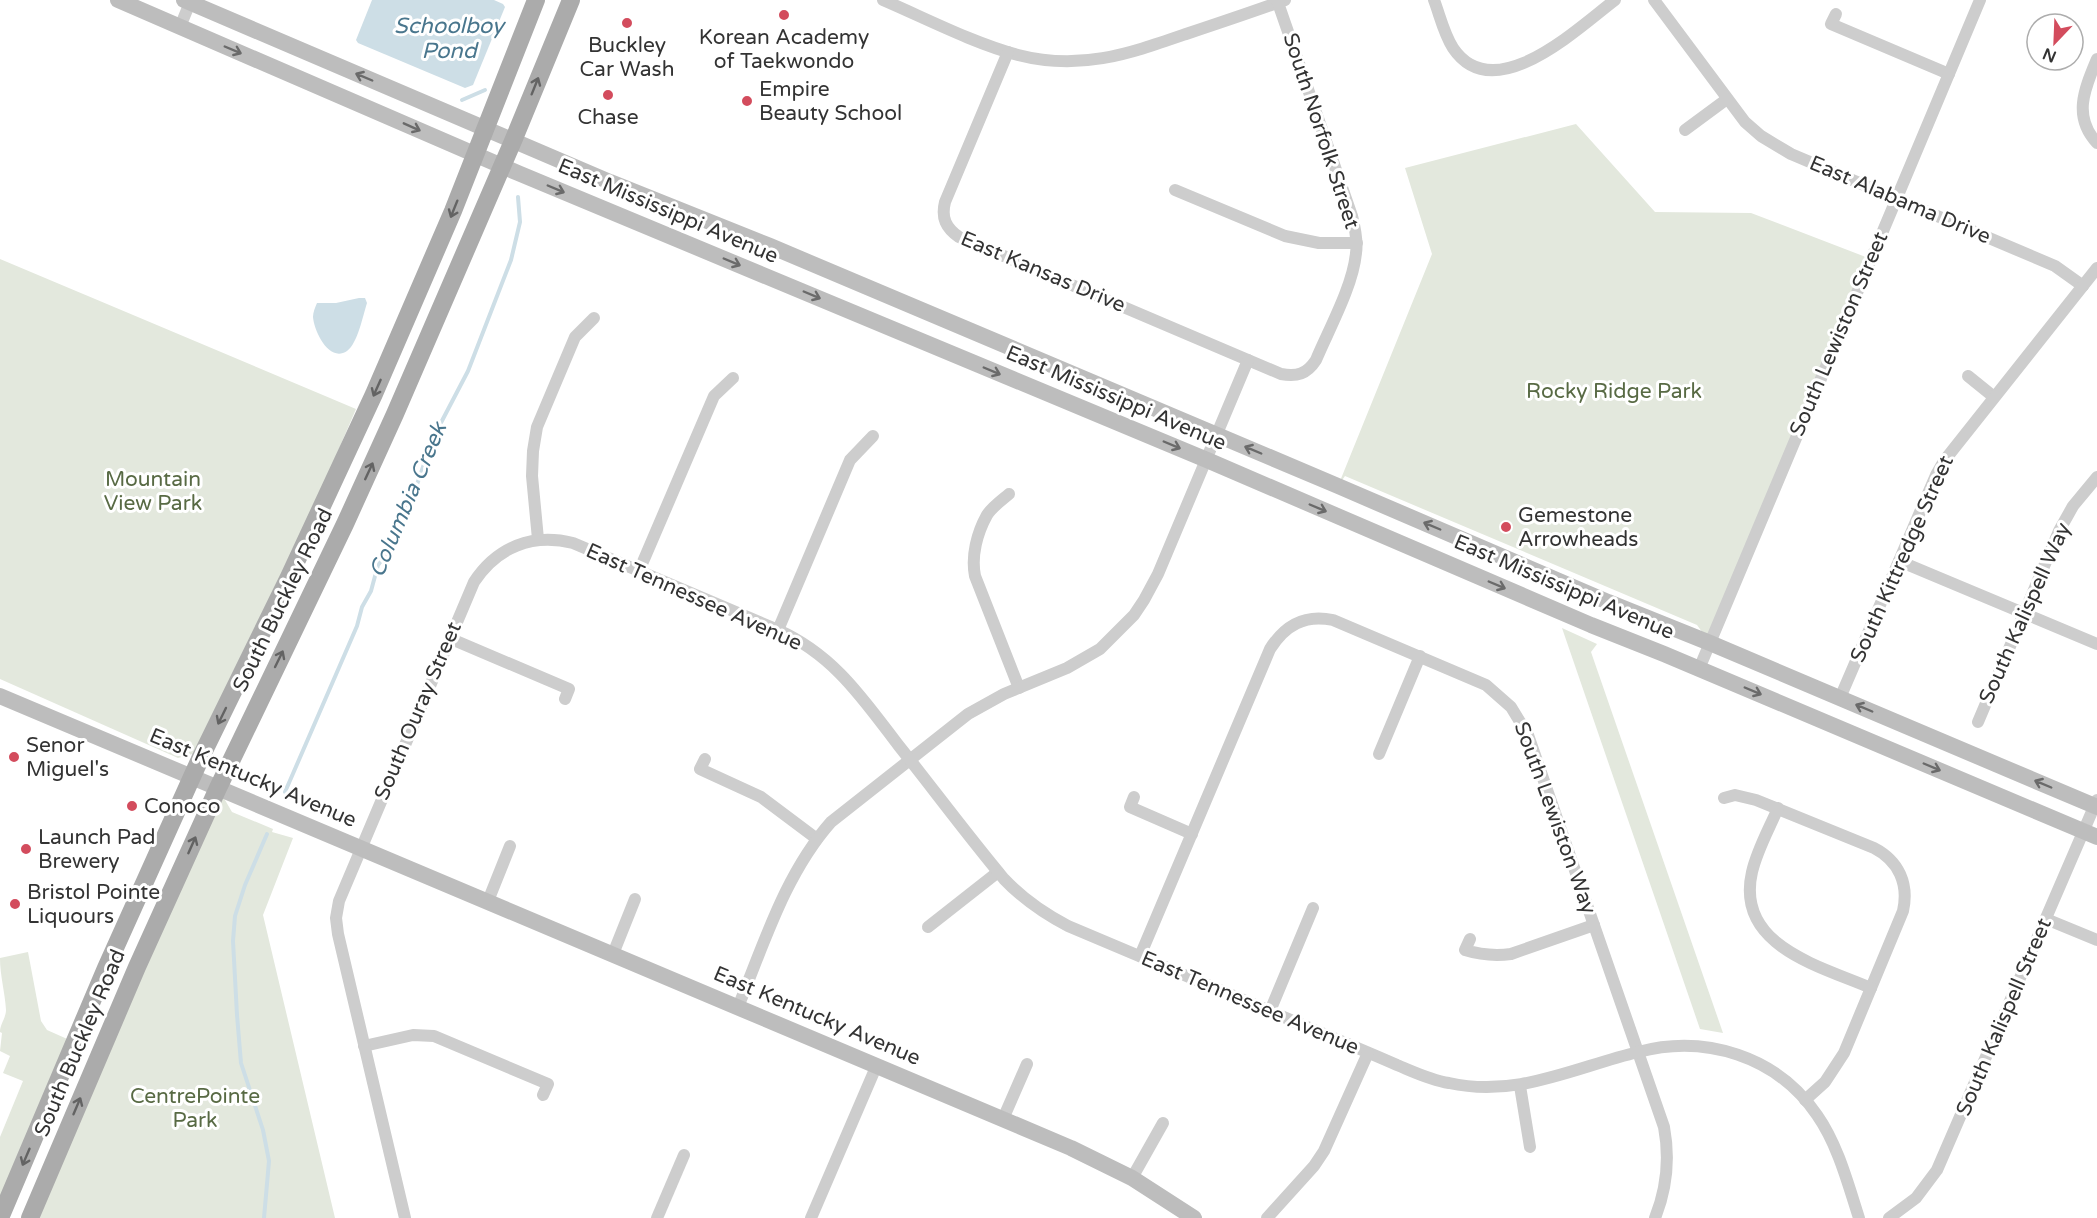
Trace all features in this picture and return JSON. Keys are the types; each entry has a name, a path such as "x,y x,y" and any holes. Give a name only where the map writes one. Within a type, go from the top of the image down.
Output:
{"main road":[{"name":"East Mississippi Avenue","path":"118,0 502,166 1206,460 1576,619 2090,835"},
{"name":"South Buckley Road","path":"0,1218 106,968 192,777 374,394 449,222 536,0"},
{"name":"South Buckley Road","path":"30,1218 137,967 218,788 390,424 513,141 571,0"},
{"name":"East Mississippi Avenue","path":"188,1 610,182 770,246 1608,602 2096,805"},
{"name":"East Kentucky Avenue","path":"0,696 1104,1163 1132,1178 1194,1218"}],"street":[{"path":"883,0 1008,52 1063,62 1107,59 1129,54 1281,1"},
{"path":"1434,0 1453,48 1471,64 1491,71 1505,70 1531,60 1615,0"},
{"name":"East Alabama Drive","path":"1654,0 1745,122 1773,144 1791,154 2055,266 2083,286"},
{"name":"South Lewiston Street","path":"1699,669 1980,0"},
{"path":"180,27 188,1"},
{"name":"South Norfolk Street","path":"1248,360 1281,374 1292,376 1302,374 1312,367 1350,281 1357,243 1352,216 1281,1"},
{"path":"1836,14 1832,24 1949,74"},
{"name":"East Kansas Drive","path":"1008,52 945,202 943,215 950,231 959,237 1248,360"},
{"path":"2097,59 2083,95 2078,120 2097,143"},
{"path":"1685,130 1727,99"},
{"path":"1175,190 1285,236 1319,243 1357,243"},
{"name":"South Kittredge Street","path":"1840,698 1944,461 2097,268"},
{"path":"538,539 532,476 537,427 575,337 594,318"},
{"path":"738,1007 791,879 817,838 850,806 968,714 984,704 1084,660 1114,637 1134,615 1158,574 1248,360"},
{"path":"1968,376 1994,397"},
{"path":"639,571 714,396 733,378"},
{"path":"778,630 850,460 873,436"},
{"name":"South Kalispell Way","path":"1978,722 2059,531 2073,506 2097,477"},
{"path":"1009,494 988,513 974,552 973,566 1019,688"},
{"name":"East Tennessee Avenue","path":"538,539 573,543 778,630 805,644 837,669 998,872 1017,892 1046,915 1368,1053 1445,1083 1483,1088 1520,1086 1638,1052 1680,1045 1696,1045 1730,1051 1768,1069 1789,1084 1817,1115 1833,1145 1859,1218"},
{"name":"South Ouray Street","path":"405,1218 336,918 343,890 360,848 474,582 481,571 500,553 515,545 538,539"},
{"path":"1899,561 2097,644"},
{"name":"South Lewiston Way","path":"1192,834 1270,649 1277,638 1297,622 1312,618 1334,620 1486,685 1500,695 1521,720 1528,735 1664,1127 1667,1141 1667,1177 1656,1218"},
{"path":"449,638 569,689 565,699"},
{"path":"1379,754 1420,656"},
{"path":"705,759 700,770 761,797 817,838"},
{"path":"1724,798 1735,795 1745,796 1881,852 1897,867 1902,876 1906,900 1904,911 1844,1053 1825,1082 1805,1100"},
{"path":"1134,797 1130,807 1192,834 1140,956"},
{"name":"South Kalispell Street","path":"1889,1218 1916,1197 1937,1170 2046,919 2090,835 2096,805"},
{"path":"1778,808 1751,874 1752,905 1760,926 1769,938 1788,952 1871,988"},
{"path":"488,901 510,846"},
{"path":"928,927 998,872"},
{"path":"613,954 635,899"},
{"path":"1270,1011 1313,908"},
{"path":"2046,919 2097,940"},
{"path":"1470,939 1465,950 1484,955 1511,954 1594,925"},
{"path":"364,1046 413,1035 434,1036 548,1084 543,1095"},
{"path":"1267,1218 1314,1166 1324,1151 1368,1053"},
{"path":"1003,1119 1027,1064"},
{"path":"811,1218 876,1067"},
{"path":"1520,1086 1530,1147"},
{"path":"1132,1178 1162,1123"},
{"path":"657,1218 684,1155"}],"green space":[{"name":"Rocky Ridge Park","path":"1576,124 1655,212 1751,213 1871,259 1710,643 1697,625 1345,476 1338,486 1432,254 1405,168"},
{"name":"Mountain View Park","path":"0,259 356,409 314,507 193,754 178,758 0,679"},
{"path":"1562,628 1597,644 1591,652 1723,1033 1700,1029"},
{"name":"CentrePointe Park","path":"218,788 232,812 273,829 272,832 293,838 263,915 335,1218 30,1218"},
{"path":"28,952 41,1021 47,1030 74,1042 0,1218 0,1137 23,1081 3,1073 10,1056 0,1051 2,1033 0,1029 6,1010 0,958"}],"water":[{"name":"Schoolboy Pond","path":"372,0 494,0 505,7 473,85 465,88 358,43 356,40"},
{"path":"365,298 367,303 357,335 347,351 340,354 334,353 324,344 316,330 313,317 317,303 336,303"}],"waterway":[{"name":"Columbia Creek","path":"462,100 485,90"},
{"name":"Columbia Creek","path":"285,792 357,626 362,607 371,591 378,565 387,553 413,496 433,438 468,371 511,260 520,222 518,197"},
{"name":"Columbia Creek","path":"264,1218 269,1161 263,1130 241,1063 233,941 235,916 245,885 267,834"}],"place":[{"name":"Korean Academy of Taekwondo","path":"784,15"},
{"name":"Buckley Car Wash","path":"627,23"},
{"name":"Chase","path":"608,95"},
{"name":"Empire Beauty School","path":"747,101"},
{"name":"Gemestone Arrowheads","path":"1506,527"},
{"name":"Senor Miguel's","path":"14,757"},
{"name":"Conoco","path":"132,806"},
{"name":"Launch Pad Brewery","path":"26,849"},
{"name":"Bristol Pointe Liquours","path":"15,904"}]}
